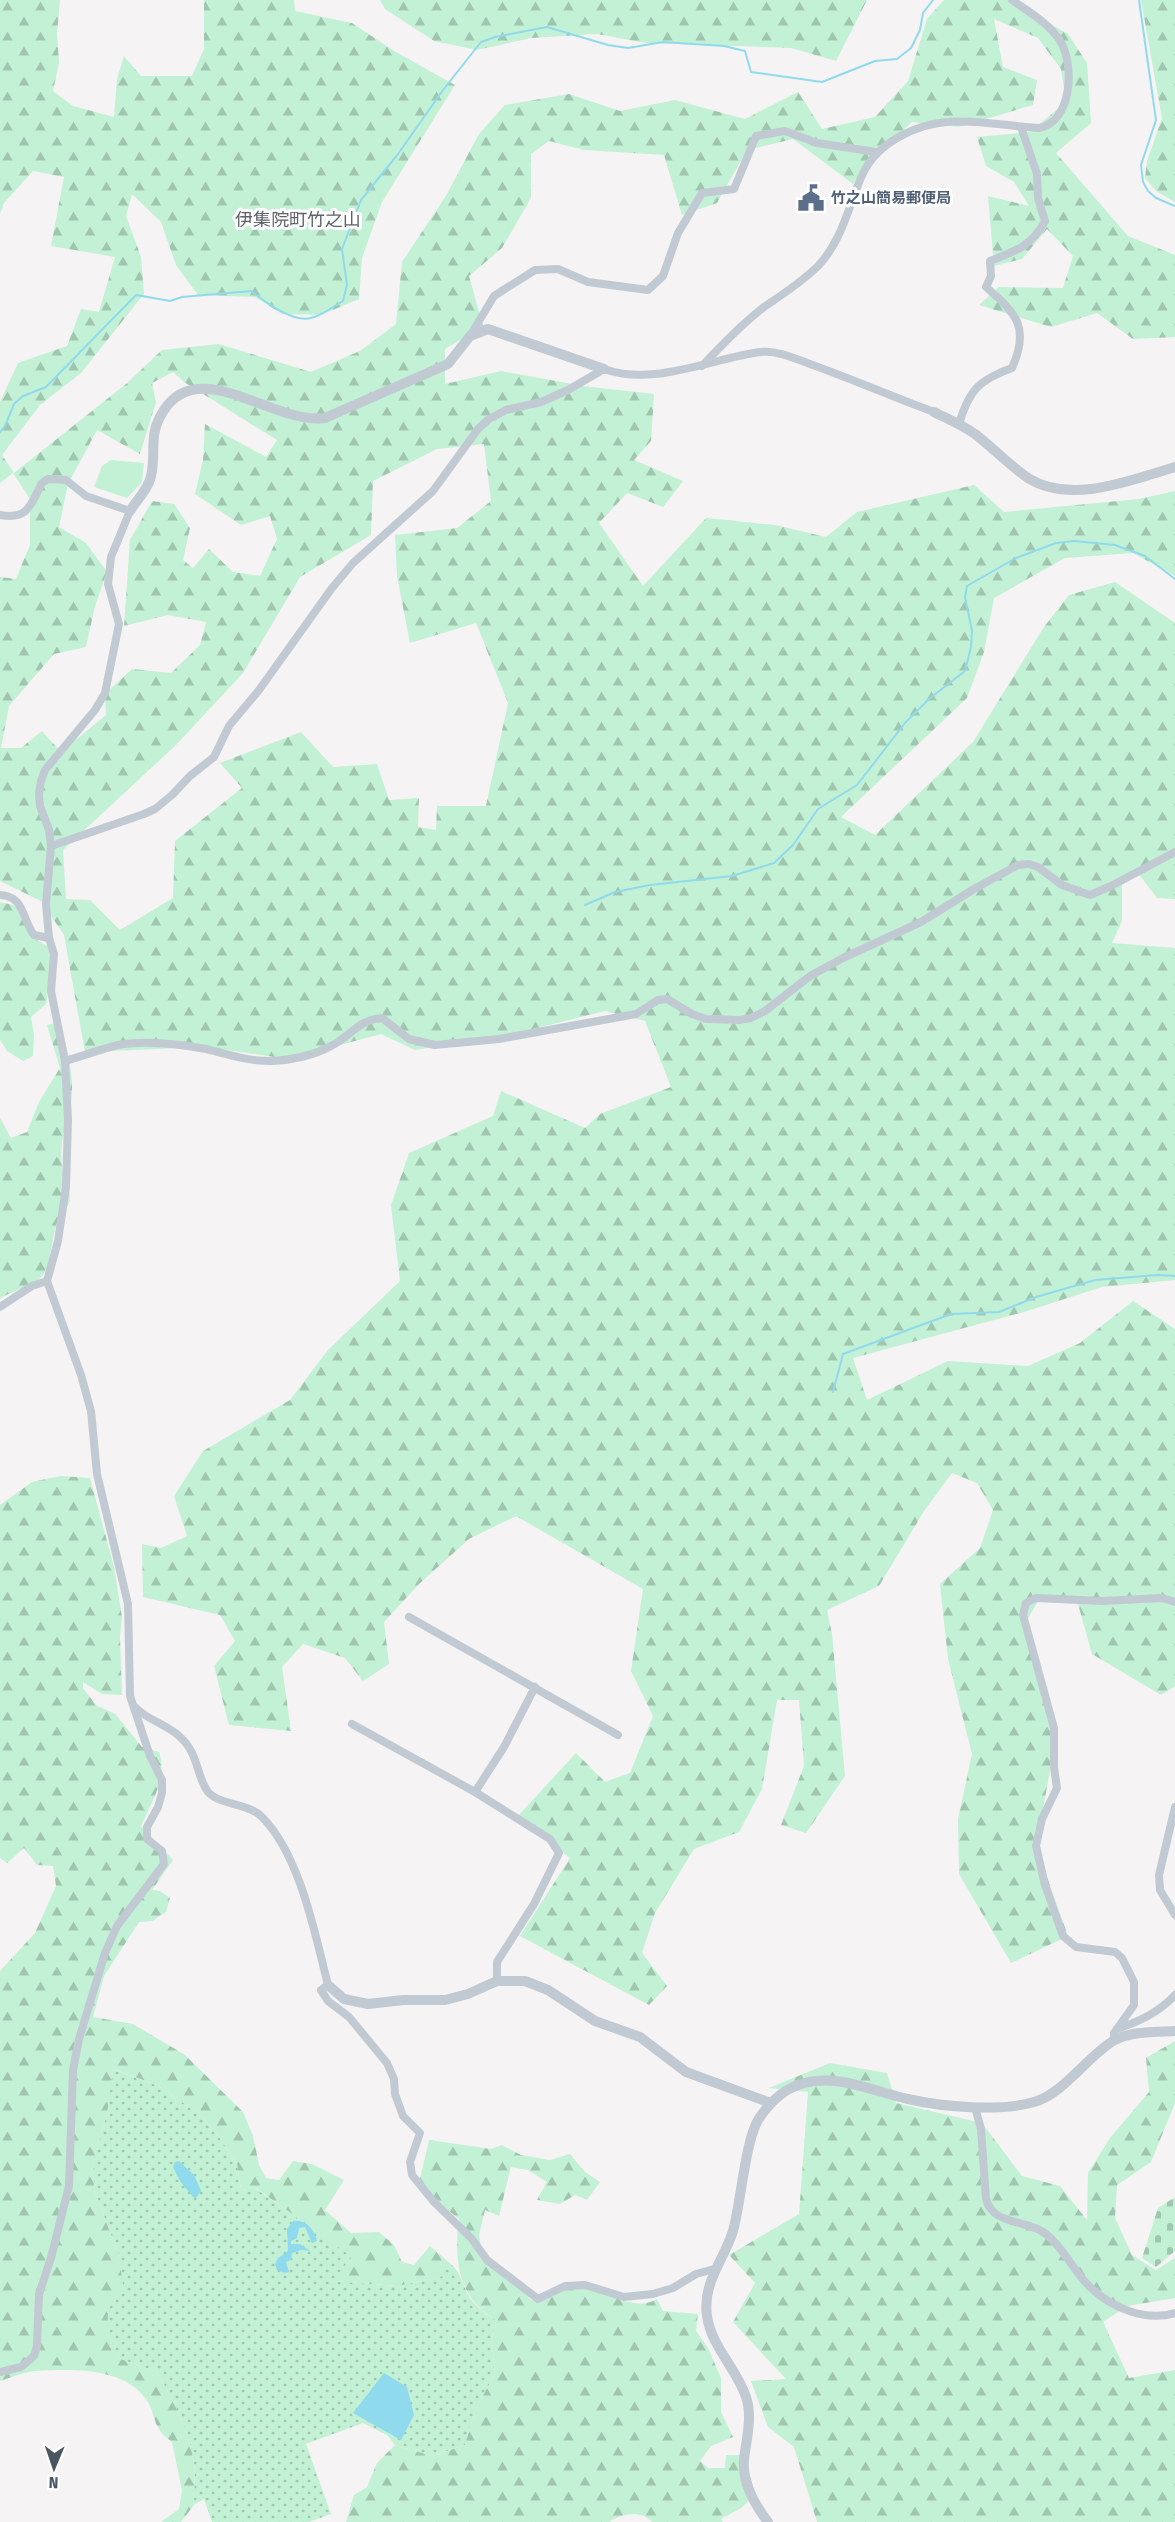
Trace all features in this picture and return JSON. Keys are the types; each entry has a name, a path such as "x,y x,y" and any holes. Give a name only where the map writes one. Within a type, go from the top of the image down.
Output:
{"street":[{"path":"701,367 734,332 792,289 819,265 834,245 846,222 867,163 876,152 912,129 941,120 1046,127 1055,119 1065,101 1068,75 1060,40 1044,22 1012,0"},
{"path":"959,424 966,401 990,376 1012,368 1021,349 1020,326 1006,304 986,287 991,276 990,261 1014,252 1038,235 1045,221 1038,198 1037,174 1022,127"},
{"path":"0,2372 21,2367 34,2356 37,2346 39,2294 51,2258 69,2186 73,2070 91,1998 117,1926 164,1863 162,1851 147,1839 147,1827 162,1793 162,1780 150,1756 128,1688 128,1604 97,1474 91,1411 81,1375 47,1281 58,1241 66,1187 68,1120 65,1061 51,991 54,954 49,938 46,904 51,846 49,830 40,806 41,781 51,761 95,710 105,693 119,624 108,584 111,557 130,511 151,476 152,436 155,426 170,402 180,394 195,388 207,387 222,390 279,412 312,420 325,418 448,364 470,336 494,296 535,270 558,269 588,282 648,290 663,276 678,233 702,193 734,189 756,136 785,132 818,143 876,152"},
{"path":"470,336 488,329 518,341 625,375 701,367 760,352 771,352 867,385 959,424 1029,478 1052,488 1084,489 1117,484 1175,467"},
{"path":"51,846 144,814 155,809 172,795 190,776 213,758 229,726 259,690 337,582 353,563 432,491 484,424 506,410 541,402 568,390 604,369"},
{"path":"0,515 16,517 22,515 27,511 42,483 56,478 66,480 86,496 130,511"},
{"path":"65,1061 120,1045 132,1044 177,1045 240,1059 274,1061 312,1054 333,1046 369,1019 382,1018 398,1032 419,1043 464,1044 636,1014 658,1000 667,999 692,1014 706,1019 740,1020 765,1011 810,976 921,922 1018,865 1029,864 1038,867 1062,885 1090,895 1175,852"},
{"path":"0,895 12,898 22,906 27,926 34,935 49,938"},
{"path":"0,1307 32,1286 47,1281"},
{"path":"1115,2035 1134,2005 1134,1982 1122,1958 1115,1952 1076,1947 1062,1936 1045,1885 1036,1846 1042,1819 1057,1788 1054,1767 1054,1728 1023,1615 1026,1603 1036,1598 1102,1601 1162,1598 1175,1602"},
{"path":"409,1617 618,1735"},
{"path":"475,1792 504,1747 535,1687"},
{"path":"133,1705 144,1715 182,1738 193,1755 205,1786 212,1795 256,1811 278,1838 302,1887 328,1986 344,1999 368,2004 445,2000 468,1994 497,1981 517,1980 541,1986 595,2021 640,2037 686,2072 771,2103"},
{"path":"352,1724 475,1792 550,1839 559,1853 534,1904 496,1962 497,1981"},
{"path":"1175,1807 1159,1875 1160,1890 1175,1915"},
{"path":"328,1986 321,1990 328,2001 350,2017 387,2063 394,2079 395,2094 403,2116 420,2133 410,2162 412,2175 434,2202 472,2239 487,2260 538,2299 565,2286 585,2284 624,2297 653,2294 673,2289 696,2274 714,2269"},
{"path":"768,2522 756,2506 746,2481 744,2463 750,2419 747,2398 718,2346 707,2316 708,2291 714,2269 732,2232 757,2122 771,2103 796,2085 817,2080 840,2080 918,2101 975,2107 1036,2102 1048,2095 1115,2035 1162,2008 1175,1995"},
{"path":"1115,2035 1175,2031"},
{"path":"975,2107 981,2129 986,2199 988,2207 995,2215 1040,2229 1057,2242 1090,2287 1108,2300 1139,2315 1158,2316 1175,2313"}],"green space":[{"path":"0,0 60,0 57,34 59,63 53,91 73,106 114,117 117,79 124,56 141,76 192,76 204,49 204,0 294,0 295,11 352,23 394,51 455,85 382,202 362,258 359,299 321,315 282,314 255,297 198,295 176,265 161,222 132,194 126,216 141,257 144,294 81,373 40,405 2,455 14,473 126,384 162,350 219,344 311,372 360,351 396,324 402,262 447,194 479,134 505,105 569,94 620,111 675,100 745,119 798,92 822,129 875,117 908,81 927,19 944,0 1008,0 1068,34 1087,63 1091,123 1056,153 1128,236 1175,255 1175,337 1133,339 1097,313 1051,327 979,305 999,287 1063,288 1073,256 1047,229 1022,259 994,266 988,196 1029,206 1014,182 986,166 977,137 1030,132 1066,102 1061,69 1038,38 994,19 1003,67 1037,80 1033,105 958,127 912,122 865,164 853,184 793,139 747,150 717,203 682,215 664,155 584,150 549,141 531,154 531,198 502,248 469,276 483,326 445,349 445,384 501,371 583,386 654,394 651,441 634,460 683,481 663,507 627,493 599,523 643,586 706,518 775,525 826,537 857,512 974,485 1004,512 1139,499 1175,491 1175,576 1133,553 1065,558 994,598 984,652 967,698 841,817 875,835 973,742 1044,627 1069,595 1115,582 1175,623 1175,899 1157,898 1138,873 1122,884 1122,921 1112,943 1175,948 1175,1280 1102,1287 1024,1312 853,1358 867,1400 948,1361 1028,1366 1080,1343 1133,1301 1175,1329 1175,1686 1161,1695 1092,1654 1078,1604 1038,1601 1026,1622 1055,1744 1036,1846 1068,1936 1011,1963 959,1874 958,1819 972,1754 948,1659 940,1584 980,1548 993,1510 977,1483 952,1473 924,1511 879,1586 827,1610 832,1634 845,1776 806,1833 781,1825 804,1766 799,1700 777,1700 762,1789 739,1832 694,1849 655,1913 642,1953 667,1986 649,2005 520,1936 570,1858 517,1817 576,1753 605,1782 630,1773 653,1716 631,1671 643,1589 516,1516 469,1539 419,1584 384,1622 389,1664 363,1681 345,1658 303,1644 282,1667 291,1731 229,1725 214,1666 235,1641 220,1615 143,1597 142,1544 161,1548 187,1536 174,1496 203,1451 290,1400 328,1350 400,1281 391,1205 409,1153 493,1116 501,1091 585,1128 600,1114 671,1087 645,1021 605,1011 513,1034 415,1050 381,1034 288,1059 207,1047 85,1052 64,935 41,901 0,881 0,577 16,579 30,545 30,499 13,473 0,483 0,402 18,363 67,346 81,309 99,312 115,257 51,246 64,177 33,171 4,203 0,214","holes":["173,372 184,382 277,440 266,457 205,424 203,460 195,494 241,525 270,516 277,539 260,576 233,572 209,549 193,568 183,560 190,528 174,504 152,501 130,540 124,626 168,615 206,622 200,645 171,673 132,669 105,694 106,715 61,752 42,731 21,748 1,748 9,706 54,654 86,647 95,606 107,572 86,543 59,527 68,484 97,430 140,454 156,402 152,383","484,444 491,501 457,528 395,535 397,576 410,643 476,623 508,703 486,806 437,806 436,830 418,827 419,798 389,800 377,764 333,767 301,732 220,763 242,788 175,841 173,898 120,930 90,900 66,899 63,850 177,744 243,673 300,577 371,535 373,481 437,449"]},
{"path":"380,0 867,0 836,61 791,48 646,43 597,34 531,38 477,50 434,41 385,9"},
{"path":"1141,0 1175,0 1175,202 1156,191 1145,178 1147,161 1162,118"},
{"path":"111,460 144,463 142,482 127,498 94,487 102,466"},
{"path":"0,902 26,911 32,937 52,949 46,1004 31,1017 34,1035 33,1056 23,1061 7,1051 0,1040"},
{"path":"59,1022 72,1083 70,1108 61,1152 63,1172 70,1198 57,1222 48,1265 42,1276 0,1299 0,1118 11,1138 27,1132 39,1102 60,1068 47,1025"},
{"path":"60,1476 90,1478 114,1567 122,1617 120,1637 122,1695 102,1694 83,1682 83,1688 96,1705 115,1714 142,1747 159,1752 160,1781 141,1826 173,1860 152,1890 160,1891 170,1898 166,1912 152,1921 139,1922 104,1976 93,2017 133,2024 185,2055 243,2112 253,2136 259,2165 266,2178 279,2180 293,2161 312,2164 344,2180 325,2210 351,2233 379,2232 394,2245 402,2262 414,2265 430,2246 451,2264 441,2277 398,2286 332,2281 352,2257 256,2188 241,2190 237,2163 217,2134 197,2112 157,2085 113,2069 107,2114 93,2161 94,2190 118,2253 124,2290 116,2298 108,2314 109,2330 118,2358 157,2372 184,2427 194,2463 194,2505 181,2522 161,2522 179,2509 182,2491 172,2442 160,2431 150,2405 136,2389 110,2376 80,2371 32,2372 0,2381 0,1971 35,1933 56,1886 53,1866 37,1865 24,1848 7,1863 0,1858 0,1505 32,1482"},
{"path":"1175,2041 1175,2103 1151,2162 1117,2185 1115,2218 1132,2255 1156,2270 1175,2258 1175,2298 1127,2306 1103,2322 1129,2378 1175,2370 1175,2522 817,2522 794,2447 768,2427 751,2381 786,2379 733,2322 755,2283 729,2255 799,2214 808,2092 769,2088 830,2063 887,2073 896,2103 982,2123 1022,2176 1060,2186 1087,2220 1088,2173 1110,2138 1149,2092 1146,2058"},
{"path":"112,2069 157,2085 197,2112 217,2134 237,2163 241,2190 255,2188 353,2257 333,2281 398,2286 440,2277 451,2264 454,2267 470,2298 481,2310 494,2318 496,2324 492,2341 495,2374 476,2408 465,2445 432,2456 395,2445 387,2435 363,2423 306,2444 331,2514 309,2522 212,2522 204,2499 194,2505 195,2468 192,2451 174,2405 157,2372 118,2358 107,2322 110,2306 123,2290 118,2253 94,2190 93,2161 107,2114"},
{"path":"429,2140 491,2149 502,2145 521,2155 550,2160 570,2154 585,2172 600,2182 587,2200 575,2195 560,2204 537,2200 547,2182 528,2170 511,2167 499,2216 485,2210 479,2235 481,2249 531,2300 558,2290 578,2287 631,2303 657,2299 663,2311 698,2314 696,2331 708,2348 721,2378 721,2412 733,2437 711,2446 700,2461 708,2468 725,2468 726,2455 745,2455 755,2495 741,2508 721,2519 723,2522 652,2522 642,2515 631,2514 609,2522 346,2522 354,2495 367,2487 377,2463 395,2445 432,2456 465,2445 476,2408 495,2374 492,2341 496,2324 494,2318 482,2310 465,2288 458,2262 459,2219 439,2203 420,2179"},
{"path":"1175,2197 1175,2251 1156,2267 1142,2258 1158,2208"}],"water":[{"path":"179,2161 194,2175 201,2191 196,2198 180,2181 173,2167 175,2162"},
{"path":"293,2221 306,2223 317,2241 312,2243 305,2227 299,2228 297,2238 291,2241 291,2244 300,2244 310,2251 301,2250 292,2253 291,2260 286,2262 289,2272 285,2273 277,2270 275,2264 278,2258 288,2251 287,2229"},
{"path":"384,2373 407,2387 414,2415 401,2440 353,2413"}],"waterway":[{"path":"0,432 14,404 23,396 46,387 136,295 170,301 182,297 251,291 281,311 306,319 321,314 343,301 347,285 342,249 361,200 481,42 547,27 608,45 628,48 663,42 724,46 745,51 751,72 822,82 875,61 897,59 911,48 920,30 923,13 933,0"},
{"path":"1139,0 1156,120 1141,165 1143,182 1156,198 1175,206"},
{"path":"585,905 615,892 650,885 732,876 774,863 793,845 818,809 857,785 905,723 929,699 965,671 972,631 965,597 967,586 1016,558 1056,543 1074,541 1115,545 1145,556 1175,579"},
{"path":"833,1392 843,1354 951,1314 999,1312 1036,1297 1095,1280 1157,1275 1175,1276"}],"place":[{"name":"竹之山簡易郵便局","path":"811,198"}],"district":[{"name":"伊集院町竹之山","path":"298,220"}]}
